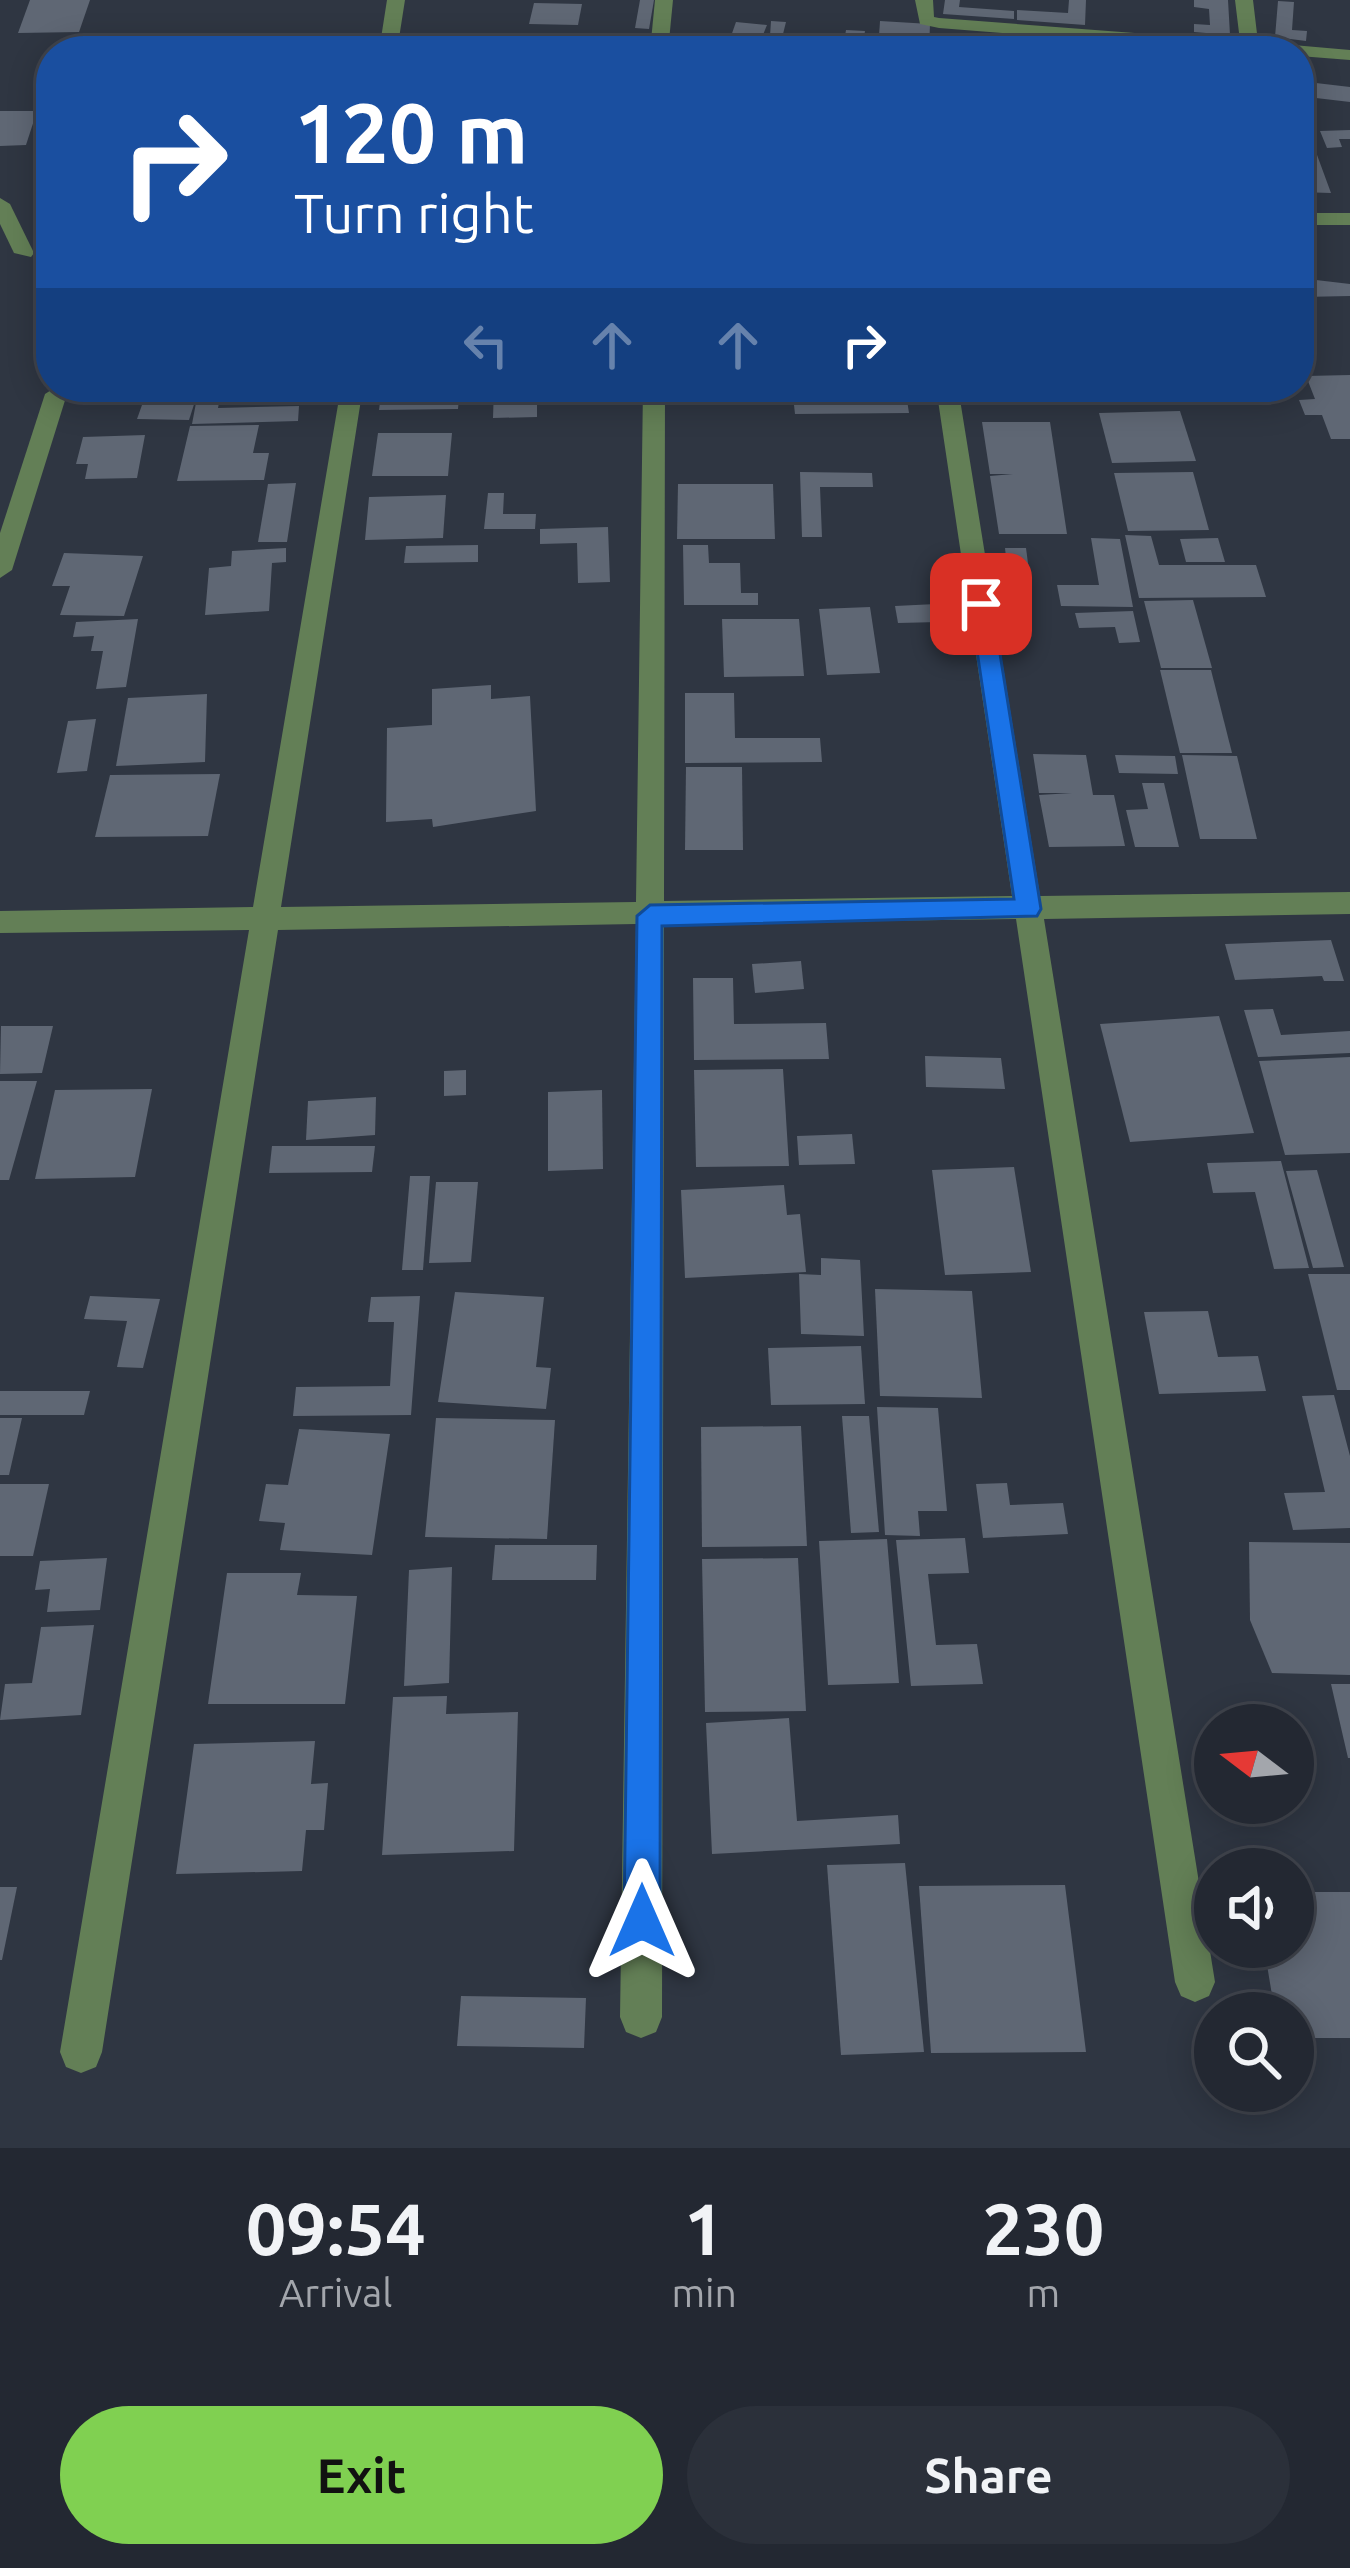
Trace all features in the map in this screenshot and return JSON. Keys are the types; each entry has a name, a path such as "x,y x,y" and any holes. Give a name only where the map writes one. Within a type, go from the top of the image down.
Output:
{"street":[{"path":"390,36 396,0"},
{"path":"660,36 664,0"},
{"path":"924,0 926,20 939,23 1115,36"},
{"path":"1244,0 1249,36"},
{"path":"1314,52 1350,55"},
{"path":"0,204 24,254"},
{"path":"1314,219 1350,219"},
{"path":"0,570 53,402"},
{"path":"81,2052 350,402"},
{"path":"641,2017 653,402"},
{"path":"949,402 1195,1982"},
{"path":"0,922 1350,903"}],"building":[{"path":"30,0 90,0 79,32 18,33"},
{"path":"640,0 654,0 649,29 635,28"},
{"path":"945,0 960,0 959,7 1014,11 1014,19 943,14"},
{"path":"1069,0 1086,0 1085,25 1017,20 1017,10 1068,13"},
{"path":"1194,0 1228,0 1230,35 1194,32 1194,24 1210,25 1209,9 1194,7"},
{"path":"1278,1 1294,2 1292,30 1307,31 1306,36 1275,36"},
{"path":"534,3 582,4 578,25 529,24"},
{"path":"771,21 786,22 782,36 770,36"},
{"path":"880,21 930,24 930,36 879,36"},
{"path":"736,22 767,25 762,36 731,36"},
{"path":"846,30 865,31 864,36 845,36"},
{"path":"1316,83 1350,87 1350,102 1316,98"},
{"path":"0,111 36,111 26,145 0,146"},
{"path":"1350,130 1350,139 1339,139 1342,147 1327,148 1320,131"},
{"path":"1314,147 1331,193 1314,192"},
{"path":"1314,280 1350,284 1350,296 1314,297"},
{"path":"1350,375 1350,439 1331,439 1322,415 1305,415 1300,402 1314,402 1314,376"},
{"path":"143,402 195,402 189,420 137,419"},
{"path":"196,402 219,402 218,408 299,406 298,421 192,424"},
{"path":"380,402 459,402 458,409 379,410"},
{"path":"494,402 537,402 537,417 493,418"},
{"path":"794,402 907,402 909,413 795,414"},
{"path":"1180,411 1196,461 1112,463 1099,413"},
{"path":"982,422 1050,422 1067,534 999,534 990,476 1013,474 990,474"},
{"path":"259,425 253,453 269,453 264,480 177,481 190,426"},
{"path":"378,433 452,433 448,476 372,476"},
{"path":"145,435 137,478 85,479 88,464 76,464 83,437"},
{"path":"800,472 872,473 873,487 820,487 822,537 802,537"},
{"path":"1193,472 1209,530 1128,531 1114,473"},
{"path":"296,483 287,542 258,542 268,484"},
{"path":"678,484 773,484 775,539 677,539"},
{"path":"488,493 504,493 503,514 536,514 535,529 484,529"},
{"path":"446,495 443,538 365,540 369,497"},
{"path":"608,527 610,582 578,583 577,543 540,544 540,529"},
{"path":"1125,535 1151,536 1159,565 1256,565 1266,597 1139,598"},
{"path":"1091,538 1120,539 1133,607 1061,606 1057,585 1099,585"},
{"path":"1218,538 1225,562 1186,562 1180,539"},
{"path":"478,545 478,562 404,563 406,546"},
{"path":"683,545 708,545 709,563 740,563 741,593 758,593 758,605 684,605"},
{"path":"286,548 286,562 272,563 269,611 205,615 209,568 231,566 232,551"},
{"path":"1005,548 1026,548 1031,586 1009,585"},
{"path":"64,553 143,556 124,616 60,615 70,586 52,586"},
{"path":"1193,600 1212,668 1161,668 1144,601"},
{"path":"936,604 939,622 898,623 895,606"},
{"path":"870,607 880,673 827,675 819,609"},
{"path":"1133,611 1140,642 1119,643 1115,627 1079,628 1075,613"},
{"path":"138,619 126,687 96,689 103,651 91,651 94,636 73,637 76,622"},
{"path":"722,619 799,619 804,676 724,677"},
{"path":"1160,670 1211,670 1232,753 1180,753"},
{"path":"491,685 491,699 530,696 536,811 433,827 432,819 386,822 387,728 432,725 432,689"},
{"path":"685,693 734,693 735,738 820,738 822,762 685,763"},
{"path":"207,694 205,762 116,766 128,698"},
{"path":"96,719 87,771 57,773 68,721"},
{"path":"1033,754 1086,755 1093,795 1114,795 1125,846 1049,847 1039,795 1072,793 1039,793"},
{"path":"1115,755 1175,756 1178,774 1119,773"},
{"path":"1182,755 1237,756 1257,839 1200,839"},
{"path":"686,767 742,767 743,850 685,850"},
{"path":"220,774 208,836 95,837 110,775"},
{"path":"1142,783 1164,783 1179,847 1135,847 1126,810 1148,809"},
{"path":"1331,940 1344,981 1324,981 1322,976 1235,980 1225,944"},
{"path":"801,961 804,989 755,993 752,964"},
{"path":"693,978 733,978 734,1024 826,1023 829,1059 694,1060"},
{"path":"1273,1009 1281,1035 1350,1031 1350,1053 1258,1057 1244,1010"},
{"path":"1219,1016 1254,1133 1130,1142 1100,1024"},
{"path":"1,1026 53,1026 42,1073 0,1074"},
{"path":"925,1056 1001,1058 1005,1089 926,1087"},
{"path":"1350,1057 1350,1153 1285,1155 1259,1061"},
{"path":"783,1069 789,1166 696,1167 694,1070"},
{"path":"466,1070 466,1095 444,1096 444,1071"},
{"path":"0,1081 37,1081 9,1180 0,1180"},
{"path":"152,1089 135,1177 35,1179 55,1090"},
{"path":"602,1090 603,1169 548,1171 548,1092"},
{"path":"376,1097 375,1135 306,1140 308,1101"},
{"path":"852,1134 855,1164 799,1165 797,1136"},
{"path":"272,1146 375,1146 372,1172 269,1173"},
{"path":"1281,1161 1309,1268 1274,1269 1255,1192 1213,1193 1207,1163"},
{"path":"1014,1167 1031,1272 945,1275 932,1170"},
{"path":"1317,1170 1344,1267 1313,1268 1286,1171"},
{"path":"410,1176 430,1176 423,1270 402,1270"},
{"path":"436,1182 478,1182 471,1262 429,1263"},
{"path":"784,1185 787,1215 800,1214 806,1272 685,1278 681,1190"},
{"path":"821,1258 860,1260 864,1336 801,1334 799,1274 821,1275"},
{"path":"1308,1274 1350,1274 1350,1390 1337,1390"},
{"path":"875,1289 972,1291 982,1398 880,1396"},
{"path":"455,1292 544,1297 536,1367 551,1368 546,1409 438,1402"},
{"path":"90,1296 160,1299 143,1368 117,1367 127,1321 84,1319"},
{"path":"420,1296 411,1415 293,1416 296,1387 390,1386 394,1322 368,1322 371,1297"},
{"path":"1208,1311 1218,1357 1258,1356 1266,1391 1159,1394 1144,1312"},
{"path":"861,1346 865,1404 771,1405 768,1348"},
{"path":"0,1391 90,1391 84,1415 0,1415"},
{"path":"1334,1395 1350,1456 1350,1528 1293,1530 1284,1493 1325,1492 1302,1396"},
{"path":"877,1407 938,1408 947,1511 918,1511 920,1536 885,1535"},
{"path":"842,1416 869,1416 879,1532 851,1533"},
{"path":"0,1418 22,1418 9,1475 0,1475"},
{"path":"436,1418 555,1420 547,1539 425,1537"},
{"path":"801,1426 807,1546 702,1547 701,1427"},
{"path":"299,1429 390,1434 372,1555 280,1550 285,1523 259,1521 266,1484 288,1485"},
{"path":"1007,1483 1010,1505 1063,1503 1068,1534 983,1538 976,1484"},
{"path":"0,1484 49,1484 33,1556 0,1556"},
{"path":"965,1538 969,1573 928,1574 936,1645 977,1644 983,1684 911,1686 896,1540"},
{"path":"887,1539 899,1683 828,1685 819,1541"},
{"path":"1249,1542 1350,1543 1350,1675 1272,1673 1250,1620"},
{"path":"495,1545 597,1545 596,1580 492,1580"},
{"path":"107,1558 100,1610 47,1612 50,1589 35,1590 40,1561"},
{"path":"798,1558 806,1711 705,1712 702,1559"},
{"path":"452,1567 449,1683 404,1686 409,1570"},
{"path":"227,1573 301,1573 297,1595 357,1596 345,1704 208,1704"},
{"path":"94,1625 81,1715 0,1720 5,1684 32,1683 41,1627"},
{"path":"1331,1684 1350,1684 1350,1758 1348,1758"},
{"path":"447,1696 446,1714 518,1712 514,1851 382,1855 393,1697"},
{"path":"789,1718 797,1821 898,1815 900,1844 712,1854 706,1723"},
{"path":"315,1741 311,1784 328,1783 324,1830 306,1830 302,1871 176,1874 194,1744"},
{"path":"905,1863 924,2052 841,2055 827,1865"},
{"path":"1065,1885 1086,2052 931,2053 919,1886"},
{"path":"0,1887 17,1887 2,1960 0,1960"},
{"path":"1314,1892 1350,1892 1350,2038 1314,2038 1314,1992 1272,1992 1268,1968 1314,1968"},
{"path":"461,1996 586,1998 584,2048 457,2046"}],"route":[{"path":"642,1921 650,916 1028,909 981,604"}]}
